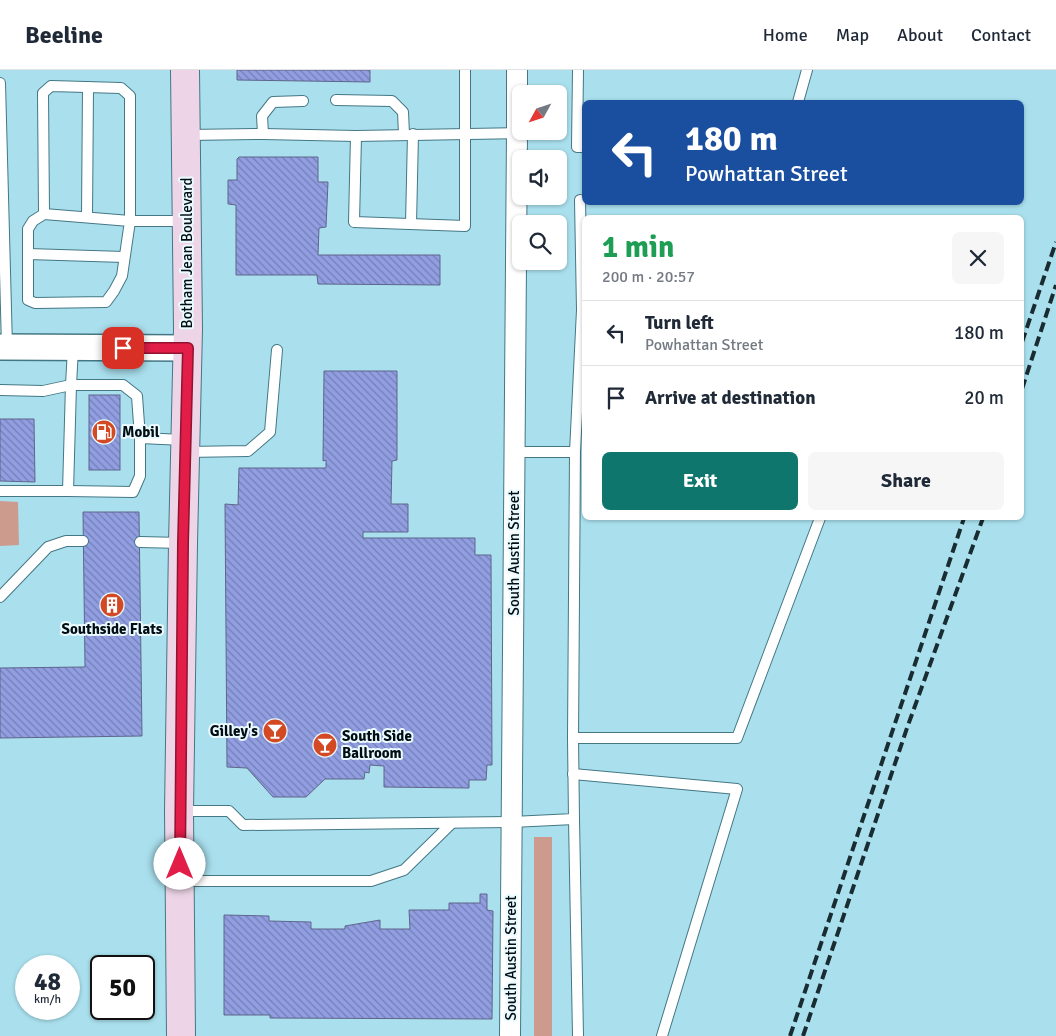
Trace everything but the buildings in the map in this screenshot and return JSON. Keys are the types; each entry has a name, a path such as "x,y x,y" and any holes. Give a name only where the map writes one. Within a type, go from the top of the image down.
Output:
{"main road":[{"name":"Botham Jean Boulevard","path":"182,1036 179,811 188,348 186,70"}],"street":[{"name":"South Austin Street","path":"517,70 517,85"},
{"name":"South Austin Street","path":"510,1036 517,140"},
{"path":"4,347 188,348"}],"lane":[{"path":"356,136 354,222 465,226 465,70"},
{"path":"578,70 577,147 582,147"},
{"path":"799,100 807,70"},
{"path":"0,83 4,347"},
{"path":"44,214 43,93 51,86 121,88 130,96 130,220 122,276 106,302 35,302 28,300 28,229 33,221 44,214 130,220 187,221"},
{"path":"87,217 88,87"},
{"path":"336,100 392,101 403,112 408,134 412,224"},
{"path":"263,134 262,116 273,102 302,101"},
{"path":"186,135 356,136 512,133"},
{"path":"580,200 582,273"},
{"path":"28,254 124,258"},
{"path":"578,1036 573,738 575,452 582,328"},
{"path":"68,491 70,385 73,347"},
{"path":"140,438 185,446 248,451 270,432 277,350"},
{"path":"0,390 43,391 70,385 123,385 137,396 140,438 140,476 133,492 0,490"},
{"path":"515,452 575,452"},
{"path":"573,738 737,738 819,520"},
{"path":"0,597 48,547 66,540 84,541"},
{"path":"140,542 183,543"},
{"path":"573,774 737,789 662,1036"},
{"path":"179,811 229,811 243,825 512,822 574,819"},
{"path":"180,881 371,881 404,870 452,823"}],"shaded area":[{"path":"0,501 18,502 19,545 0,546"},
{"path":"534,837 552,837 552,1036 534,1036"}],"railway":[{"path":"1024,336 1056,242"},
{"path":"1024,383 1056,285"},
{"path":"790,1036 963,520"},
{"path":"803,1036 907,728 982,520"}],"place":[{"name":"Mobil","path":"104,432"},
{"name":"Southside Flats","path":"112,605"},
{"name":"Gilley's","path":"275,731"},
{"name":"South Side Ballroom","path":"325,745"}],"route":[{"path":"123,348 188,348 183,543 180,864"}]}
